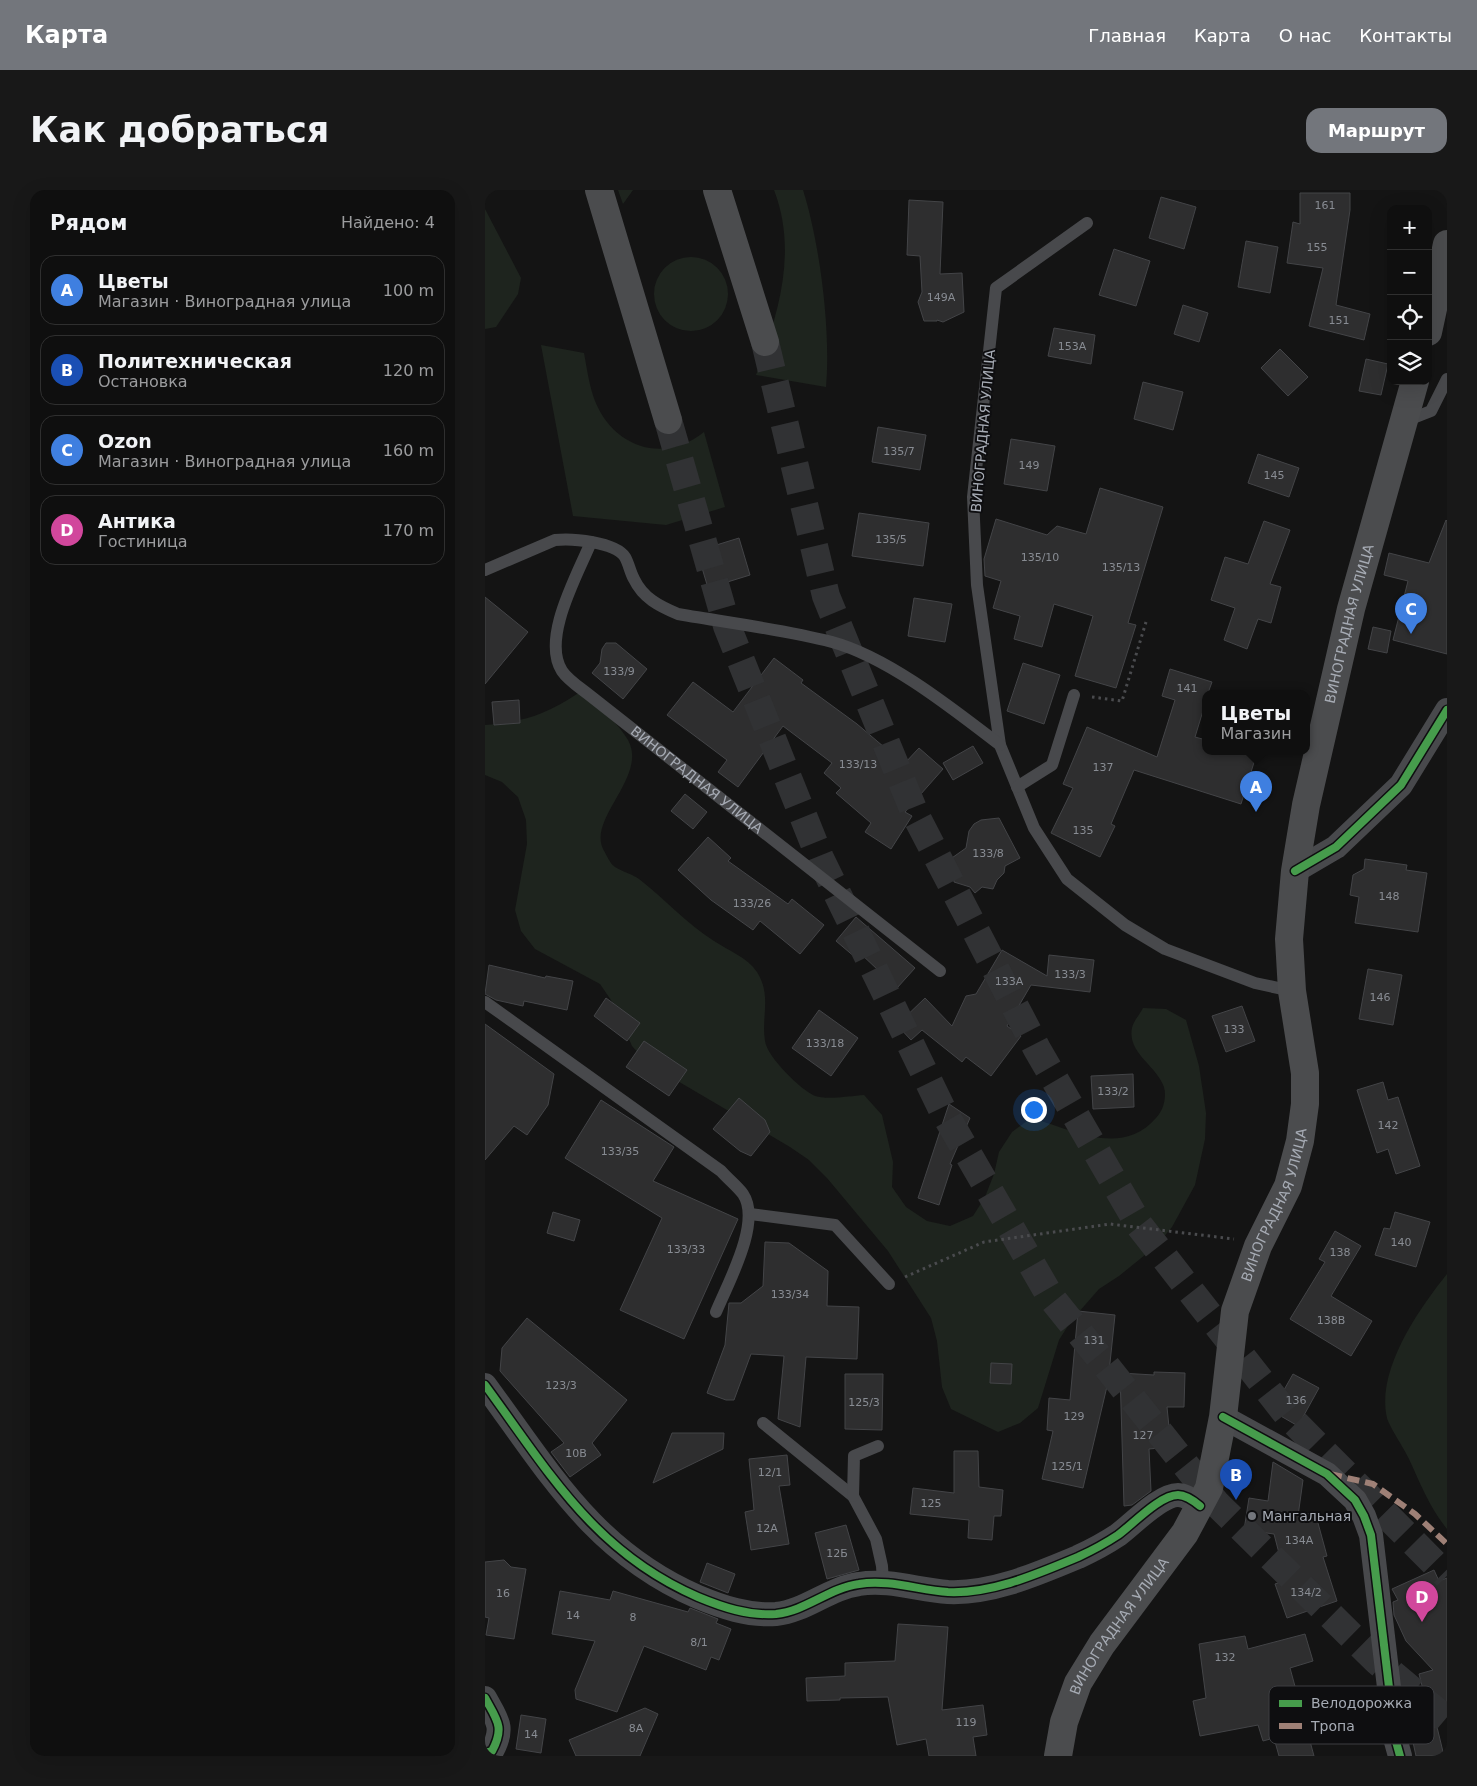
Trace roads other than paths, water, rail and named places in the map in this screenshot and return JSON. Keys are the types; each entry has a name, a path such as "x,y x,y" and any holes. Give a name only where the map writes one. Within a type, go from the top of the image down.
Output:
{"main road":[{"path":"599,190 668,420"},
{"path":"717,190 765,342"},
{"path":"1432,313 1447,244"},
{"name":"ВИНОГРАДНАЯ УЛИЦА","path":"1058,1756 1064,1722 1078,1683 1102,1644 1165,1562 1209,1488 1215,1466 1223,1417 1235,1311 1258,1246 1288,1186 1300,1141 1305,1104 1305,1073 1292,991 1289,939 1295,870 1306,805 1351,609 1414,385"}],"street":[{"path":"1295,870 1336,848 1401,785 1447,710"},
{"path":"485,1385 561,1489 588,1522 629,1558 670,1585 722,1607 749,1612 776,1614 798,1608 837,1589 860,1583 883,1583 947,1592 971,1592 1004,1585 1079,1556 1117,1535 1166,1498 1177,1495 1188,1498 1200,1506"},
{"path":"1223,1417 1327,1474 1355,1500 1364,1516 1371,1535 1389,1686"},
{"path":"485,1698 500,1726 494,1753"}],"lane":[{"name":"ВИНОГРАДНАЯ УЛИЦА","path":"1087,223 996,288 973,497 977,585 1000,745 1033,828 1067,879 1125,925 1165,949 1255,983 1292,991"},
{"path":"1403,422 1431,411 1447,379"},
{"path":"485,570 555,540 565,539 591,542 616,550 624,556 634,580 644,595 657,605 678,614 833,642 863,654 895,671 1000,745"},
{"name":"ВИНОГРАДНАЯ УЛИЦА","path":"591,542 561,616 555,640 557,658 562,671 588,694 940,971"},
{"path":"1017,787 1052,765 1074,695"},
{"path":"485,1002 721,1171 743,1194 750,1214 746,1239 717,1312"},
{"path":"750,1214 835,1225 889,1284"},
{"path":"763,1423 853,1496 876,1539 882,1566 883,1583"},
{"path":"853,1496 854,1456 878,1446"}],"tunnel":[{"path":"765,342 826,596 916,816 1037,1049 1139,1225 1289,1417 1447,1576"},
{"path":"668,420 727,626 820,858 942,1109 1050,1296 1216,1503 1377,1661 1407,1686"},
{"path":"1434,1709 1447,1720"}],"place":[{"name":"Ozon","path":"1411,634"},
{"name":"Цветы","path":"1256,812"},
{"name":"Политехническая","path":"1236,1500"},
{"name":"Мангальная","path":"1252,1516"},
{"name":"Антика","path":"1422,1622"}]}
